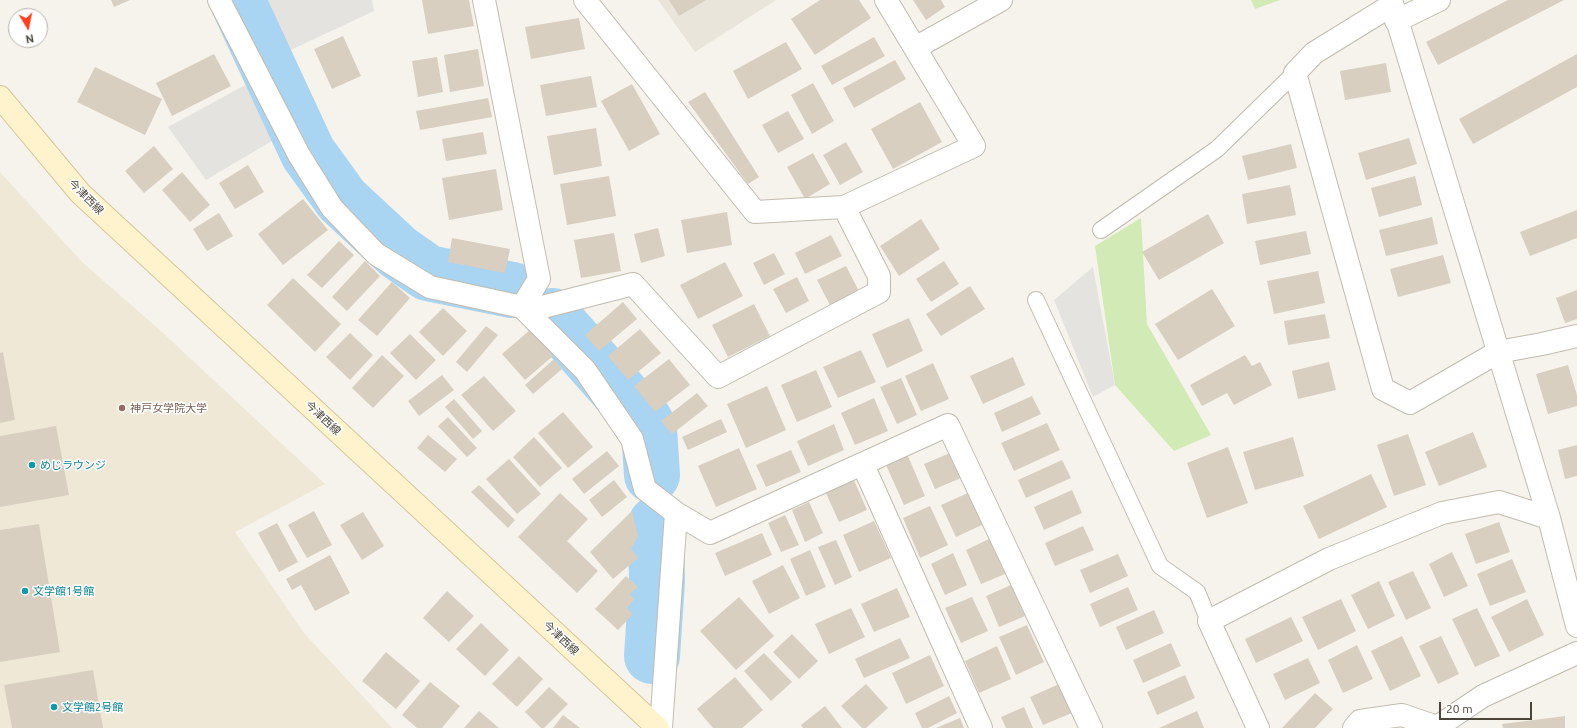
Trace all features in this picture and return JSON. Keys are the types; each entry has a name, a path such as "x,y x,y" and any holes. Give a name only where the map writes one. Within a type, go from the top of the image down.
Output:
{"street":[{"path":"219,0 299,155 332,208 376,254 430,287 524,309 633,284 718,377 879,292 879,276 844,207"},
{"path":"484,0 539,279 524,309"},
{"path":"585,0 755,212 844,207 974,146 886,0"},
{"path":"915,48 1001,0"},
{"path":"1438,0 1393,9 1314,53 1295,73 1383,389 1410,403 1498,352 1577,336"},
{"path":"1393,9 1549,518 1577,626"},
{"name":"今津西線","path":"0,97 80,192 658,728"},
{"path":"524,309 585,370 632,439 645,490 676,513 710,532 864,465 948,425 1091,728"},
{"path":"864,465 981,728"},
{"path":"1258,728 1209,621 1329,559 1442,513 1499,502 1549,518"},
{"path":"661,728 676,513"},
{"path":"1354,728 1360,721 1402,716 1437,726 1483,696 1577,653"}],"lane":[{"path":"1101,230 1217,149 1295,73"},
{"path":"1036,300 1160,566 1197,592 1209,621"}],"shaded area":[{"path":"255,0 372,0 374,11 282,54"},
{"path":"658,0 776,0 695,52"},
{"path":"247,84 277,138 206,180 168,127"},
{"name":"神戸女学院大学","path":"0,172 82,262 162,332 325,484 235,532 304,633 392,728 0,728"},
{"path":"1093,267 1115,385 1093,397 1054,300"}],"green space":[{"path":"1251,0 1280,0 1255,9"},
{"path":"1141,218 1147,324 1211,435 1174,451 1115,385 1095,246"}],"building":[{"path":"111,0 130,0 114,7"},
{"path":"422,0 469,0 474,26 428,34"},
{"path":"669,0 706,0 679,16"},
{"path":"820,0 859,0 871,18 815,55 791,19"},
{"path":"913,0 941,0 945,7 926,20"},
{"path":"1508,0 1564,0 1438,65 1426,42"},
{"path":"579,18 585,49 531,59 525,27"},
{"path":"343,36 361,76 332,89 314,49"},
{"path":"874,37 885,56 832,85 821,66"},
{"path":"786,42 802,69 748,99 733,71"},
{"path":"478,49 484,86 450,92 444,55"},
{"path":"214,54 231,86 172,116 156,83"},
{"path":"1577,54 1577,87 1473,144 1459,119"},
{"path":"437,57 443,92 418,97 412,61"},
{"path":"895,60 906,79 854,108 843,88"},
{"path":"1386,63 1391,92 1345,100 1340,71"},
{"path":"95,67 162,99 145,135 77,102"},
{"path":"591,76 597,107 546,116 540,85"},
{"path":"813,83 834,121 812,134 791,95"},
{"path":"632,84 660,134 629,151 601,101"},
{"path":"705,92 759,177 748,184 688,102"},
{"path":"488,98 492,117 420,130 416,111"},
{"path":"920,102 942,142 893,169 871,129"},
{"path":"788,111 804,139 778,153 762,125"},
{"path":"596,128 602,166 554,175 547,136"},
{"path":"483,132 487,154 446,161 442,139"},
{"path":"1409,138 1417,164 1366,180 1358,153"},
{"path":"846,142 863,172 840,185 823,155"},
{"path":"1291,144 1297,168 1248,180 1242,156"},
{"path":"154,146 173,169 144,193 125,171"},
{"path":"813,153 830,184 805,199 787,167"},
{"path":"248,165 264,192 235,209 219,183"},
{"path":"496,169 503,210 449,220 442,178"},
{"path":"182,172 210,205 190,222 162,190"},
{"path":"609,176 616,216 567,225 560,184"},
{"path":"1415,176 1422,205 1379,217 1371,188"},
{"path":"1290,185 1296,215 1247,224 1242,194"},
{"path":"303,199 328,230 283,265 258,234"},
{"path":"1577,210 1577,238 1530,256 1520,232"},
{"path":"727,212 732,245 687,253 681,220"},
{"path":"219,213 233,236 207,251 193,229"},
{"path":"1208,214 1224,243 1159,280 1142,252"},
{"path":"1432,217 1438,244 1386,256 1379,230"},
{"path":"921,219 940,249 899,276 880,246"},
{"path":"658,228 665,256 641,263 634,234"},
{"path":"1306,231 1311,254 1260,265 1255,241"},
{"path":"614,233 621,271 581,278 574,240"},
{"path":"831,235 842,256 805,274 795,253"},
{"path":"452,238 510,249 505,273 448,262"},
{"path":"339,241 354,255 322,288 307,275"},
{"path":"774,253 785,274 764,285 753,263"},
{"path":"1443,255 1451,283 1398,297 1390,269"},
{"path":"365,261 380,276 347,311 332,297"},
{"path":"944,261 959,284 931,302 916,279"},
{"path":"725,262 743,296 698,319 680,285"},
{"path":"846,266 860,293 831,307 817,280"},
{"path":"1318,271 1325,303 1274,314 1267,281"},
{"path":"797,277 809,301 786,313 773,289"},
{"path":"293,278 341,324 315,352 267,305"},
{"path":"392,282 410,298 377,336 358,320"},
{"path":"970,286 985,309 941,336 926,314"},
{"path":"1212,289 1235,326 1178,360 1155,324"},
{"path":"1577,290 1577,319 1565,323 1556,298"},
{"path":"623,302 637,319 599,351 585,335"},
{"path":"754,304 770,336 728,357 712,325"},
{"path":"443,308 467,331 443,356 419,332"},
{"path":"1325,314 1330,338 1288,345 1284,321"},
{"path":"909,318 923,351 887,368 872,334"},
{"path":"486,326 498,335 467,372 456,362"},
{"path":"640,329 661,353 628,380 608,356"},
{"path":"530,330 553,356 525,380 502,354"},
{"path":"350,333 373,355 350,380 326,357"},
{"path":"410,334 436,360 416,380 390,353"},
{"path":"861,350 876,382 838,398 823,367"},
{"path":"3,352 15,420 0,423 0,353"},
{"path":"382,355 404,376 373,408 352,388"},
{"path":"1245,355 1252,366 1260,362 1272,385 1234,405 1227,393 1202,406 1190,385"},
{"path":"1013,357 1025,385 983,404 970,376"},
{"path":"554,359 562,369 533,394 525,385"},
{"path":"669,359 690,385 655,412 634,386"},
{"path":"1329,362 1336,390 1298,399 1292,371"},
{"path":"933,363 949,399 921,411 905,376"},
{"path":"1568,365 1577,395 1577,406 1548,414 1536,374"},
{"path":"816,370 832,407 797,422 781,385"},
{"path":"442,375 454,390 419,416 408,401"},
{"path":"484,376 516,411 493,431 461,395"},
{"path":"901,378 917,415 897,424 880,387"},
{"path":"767,386 786,430 746,448 727,404"},
{"path":"697,393 708,406 672,434 661,421"},
{"path":"1032,396 1041,414 1002,432 994,413"},
{"path":"874,398 888,431 855,445 841,413"},
{"path":"454,399 482,431 473,439 445,407"},
{"path":"563,412 593,447 568,468 538,433"},
{"path":"448,417 477,448 467,457 438,426"},
{"path":"721,419 727,432 688,450 682,437"},
{"path":"1047,423 1060,450 1014,471 1001,443"},
{"path":"834,424 844,450 808,466 797,441"},
{"name":"めじラウンジ","path":"56,426 69,495 0,507 0,436"},
{"path":"1473,432 1487,467 1439,486 1425,452"},
{"path":"1408,434 1426,485 1394,496 1377,445"},
{"path":"428,435 457,459 445,472 417,448"},
{"path":"534,437 562,468 540,487 513,457"},
{"path":"1293,437 1304,476 1255,490 1243,452"},
{"path":"1577,445 1577,476 1565,479 1558,450"},
{"path":"1228,447 1248,503 1207,518 1187,463"},
{"path":"739,448 757,489 716,507 698,466"},
{"path":"791,450 801,472 766,487 756,465"},
{"path":"607,451 619,466 584,494 572,479"},
{"path":"950,453 961,478 935,489 924,464"},
{"path":"908,456 925,496 904,505 886,465"},
{"path":"509,459 541,494 517,514 486,479"},
{"path":"1062,460 1071,478 1026,498 1018,480"},
{"path":"1371,474 1387,507 1319,539 1303,506"},
{"path":"853,478 867,510 839,522 825,491"},
{"path":"614,480 627,497 602,517 589,500"},
{"path":"479,485 515,520 508,528 471,492"},
{"path":"1072,490 1082,513 1044,530 1034,507"},
{"path":"970,492 984,524 956,537 941,505"},
{"path":"560,493 588,519 567,541 598,571 577,593 518,537"},
{"path":"809,502 823,533 805,542 792,510"},
{"path":"930,506 948,545 920,558 903,518"},
{"path":"314,511 332,545 307,558 288,525"},
{"path":"632,511 638,536 631,549 638,558 613,579 590,552"},
{"path":"363,512 384,546 362,560 340,525"},
{"path":"785,515 799,545 781,552 768,523"},
{"path":"874,521 891,558 859,572 843,535"},
{"path":"1499,522 1510,552 1476,564 1465,534"},
{"path":"277,523 298,562 279,572 258,533"},
{"name":"文学館1号館","path":"39,524 60,652 0,662 0,530"},
{"path":"1083,526 1094,550 1055,566 1045,543"},
{"path":"762,533 772,555 725,576 715,553"},
{"path":"989,539 1005,574 981,584 966,550"},
{"path":"836,540 852,577 835,585 818,547"},
{"path":"810,550 826,587 806,596 790,559"},
{"path":"1452,552 1468,586 1444,597 1429,564"},
{"path":"953,553 967,585 945,595 931,564"},
{"path":"1118,554 1128,576 1090,593 1080,570"},
{"path":"330,555 350,593 315,611 301,585 292,590 286,579"},
{"path":"1512,559 1526,592 1490,606 1477,574"},
{"path":"783,565 800,598 769,614 752,581"},
{"path":"1413,571 1431,608 1406,620 1388,582"},
{"path":"626,576 638,587 630,594 635,599 627,608 633,614 618,630 595,609"},
{"path":"1379,581 1395,616 1368,629 1351,595"},
{"path":"1011,585 1025,616 999,627 986,596"},
{"path":"1128,587 1138,610 1100,627 1090,604"},
{"path":"897,588 910,617 874,632 861,604"},
{"path":"447,591 474,616 449,642 423,618"},
{"path":"739,597 774,636 736,670 700,631"},
{"path":"972,597 988,631 961,643 945,608"},
{"path":"1341,599 1356,631 1318,650 1302,617"},
{"path":"1527,599 1544,635 1509,652 1491,617"},
{"path":"851,608 865,637 829,654 815,624"},
{"path":"1477,608 1500,656 1475,667 1452,619"},
{"path":"1154,610 1164,633 1126,650 1116,627"},
{"path":"1291,617 1303,641 1256,663 1245,639"},
{"path":"481,623 509,650 485,676 456,649"},
{"path":"1027,625 1044,662 1016,675 999,637"},
{"path":"792,634 818,661 799,679 773,652"},
{"path":"1402,636 1421,676 1390,691 1371,651"},
{"path":"1441,636 1459,674 1438,684 1419,646"},
{"path":"900,638 910,658 864,678 855,659"},
{"path":"1171,643 1181,666 1143,683 1133,660"},
{"path":"1357,645 1373,679 1343,693 1328,660"},
{"path":"997,646 1011,679 979,693 965,661"},
{"path":"386,652 420,681 396,709 362,681"},
{"path":"764,653 792,682 771,701 744,671"},
{"path":"930,655 944,686 906,704 892,673"},
{"path":"519,656 543,679 517,707 492,684"},
{"path":"1308,658 1320,683 1285,700 1273,674"},
{"name":"文学館2号館","path":"93,670 103,728 12,728 4,685"},
{"path":"1185,675 1195,698 1157,715 1147,692"},
{"path":"735,677 763,710 742,728 713,728 697,709"},
{"path":"430,682 460,706 442,728 417,728 402,715"},
{"path":"866,684 888,708 866,728 862,728 841,706"},
{"path":"1059,684 1072,713 1043,725 1030,697"},
{"path":"549,687 568,704 544,728 541,728 525,712"},
{"path":"1315,693 1333,709 1315,728 1282,728"},
{"path":"949,696 957,713 928,728 922,728 915,713"},
{"path":"825,706 842,728 803,728 801,725"},
{"path":"1024,707 1033,728 1006,728 1001,717"},
{"path":"479,711 499,728 464,728"},
{"path":"1197,711 1204,728 1159,728"},
{"path":"563,715 580,728 553,728"},
{"path":"1565,716 1565,728 1503,728 1502,724"},
{"path":"960,718 964,728 936,728"}],"waterway":[{"path":"237,0 308,153 342,200 398,252 428,273 512,290"},
{"path":"552,316 645,421 649,429 652,475"},
{"path":"652,656 657,581 656,524"}],"place":[{"name":"神戸女学院大学","path":"122,408"},
{"name":"めじラウンジ","path":"32,465"},
{"name":"文学館1号館","path":"25,591"},
{"name":"文学館2号館","path":"54,707"}]}
